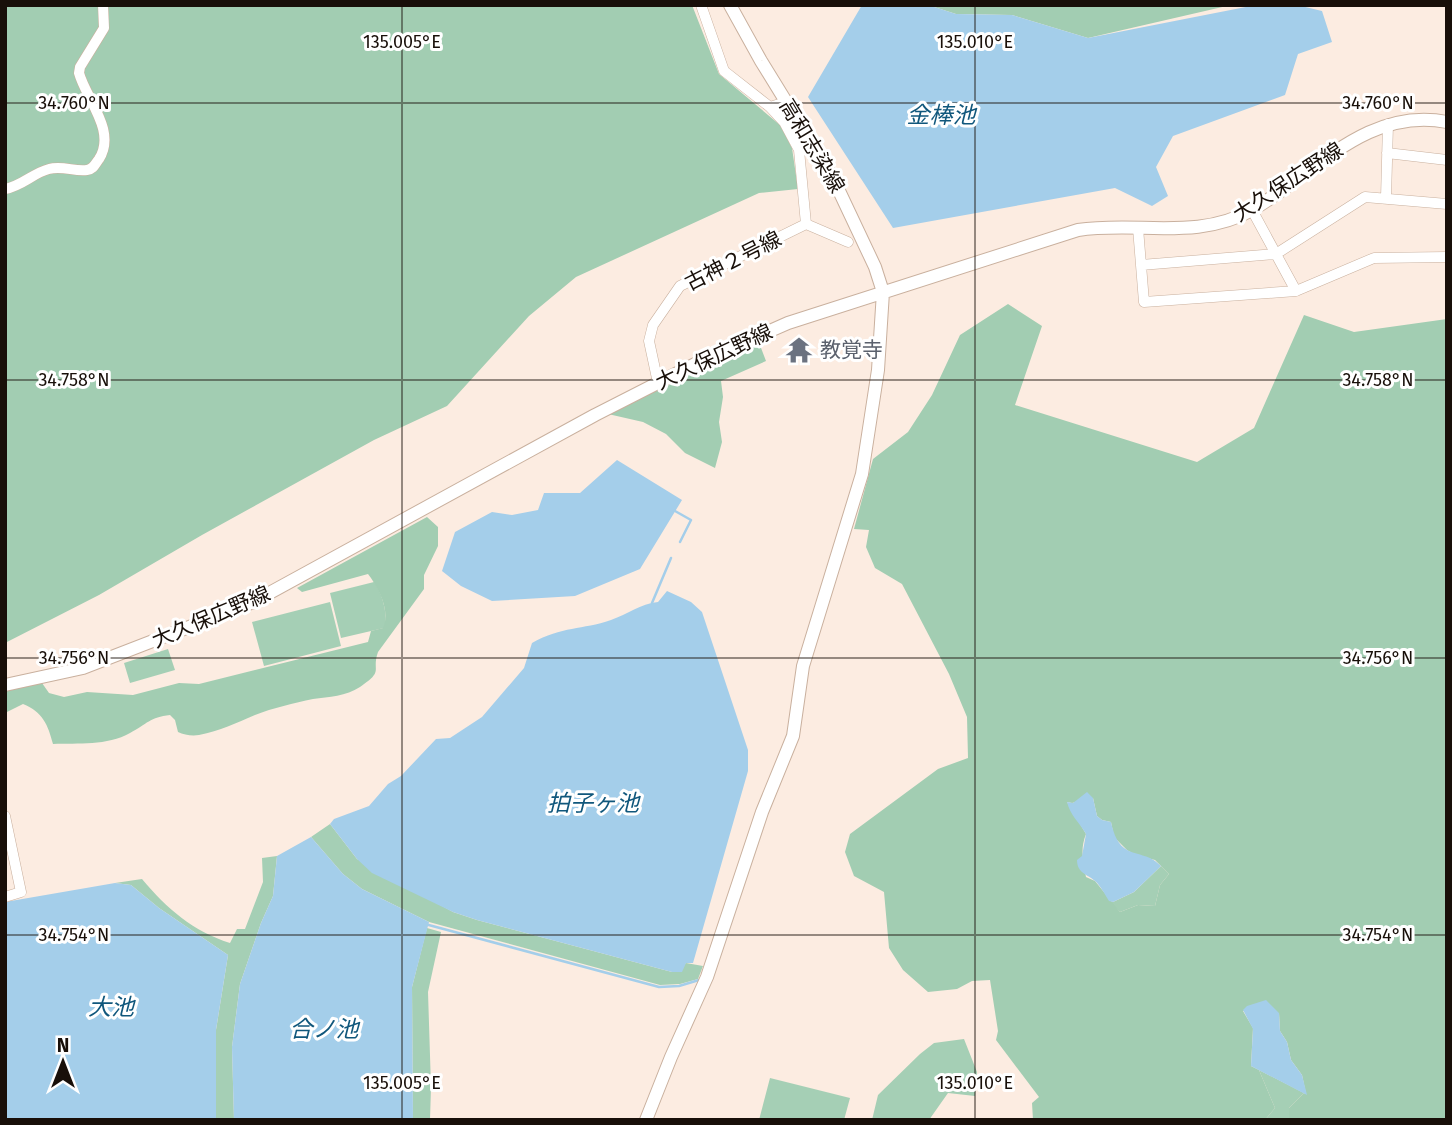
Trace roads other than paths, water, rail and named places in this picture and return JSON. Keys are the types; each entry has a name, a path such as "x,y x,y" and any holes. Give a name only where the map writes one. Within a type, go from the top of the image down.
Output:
{"street":[{"path":"5,189 16,187 53,167 86,170 93,168 104,152 104,138 97,110 79,73 104,28 103,5"},
{"path":"701,5 724,71 770,107 784,122 799,150 806,224 848,242"},
{"name":"高和志染線","path":"730,5 833,178 875,267 883,292"},
{"path":"770,107 786,102"},
{"name":"大久保広野線","path":"5,685 83,668 251,603 658,383 788,323 1078,230 1104,226 1181,230 1220,225 1252,210 1352,141 1388,124 1429,119 1447,122"},
{"path":"1386,198 1388,124"},
{"path":"1387,153 1447,160"},
{"path":"1141,265 1276,254 1365,197 1447,204"},
{"path":"1252,210 1296,291"},
{"name":"古神２号線","path":"658,383 649,341 653,325 680,286 806,224"},
{"path":"1138,228 1144,302 1296,291 1374,258 1447,257"},
{"path":"646,1120 707,978 762,812 793,736 803,666 862,474 877,370 883,292"},
{"path":"5,816 21,892 5,897"}],"water":[{"name":"金棒池","path":"862,5 928,5 956,14 1012,15 1088,38 1256,5 1297,5 1322,11 1332,42 1298,54 1285,95 1173,136 1156,167 1168,196 1152,206 1115,188 893,228 808,97"},
{"path":"617,460 682,500 640,569 575,596 492,601 461,586 442,571 455,532 492,512 512,515 538,510 544,493 580,493"},
{"name":"拍子ヶ池","path":"667,591 691,602 702,612 748,750 748,771 693,963 686,963 682,972 672,972 477,920 453,912 372,873 357,859 330,824 334,819 369,806 388,784 401,776 436,739 450,738 482,717 524,668 532,643 563,631 611,620 658,602"},
{"path":"1087,792 1093,798 1097,816 1111,822 1120,844 1161,866 1134,892 1113,902 1109,901 1097,883 1081,871 1077,864 1077,860 1082,856 1086,834 1072,815 1067,802 1073,803"},
{"name":"合ノ池","path":"311,837 343,874 362,889 429,922 412,987 413,1120 234,1120 232,1047 240,984 273,896 277,856"},
{"name":"大池","path":"115,883 131,885 159,908 228,955 216,1030 216,1120 5,1120 5,902"},
{"path":"1266,1000 1279,1013 1280,1031 1287,1042 1291,1060 1302,1075 1307,1095 1251,1066 1253,1029 1243,1010"}],"waterway":[{"path":"675,511 691,520 680,542"},
{"path":"652,603 671,558"},
{"path":"425,924 659,987 679,986 699,980"}],"place":[{"name":"教覚寺","path":"799,350"}]}
